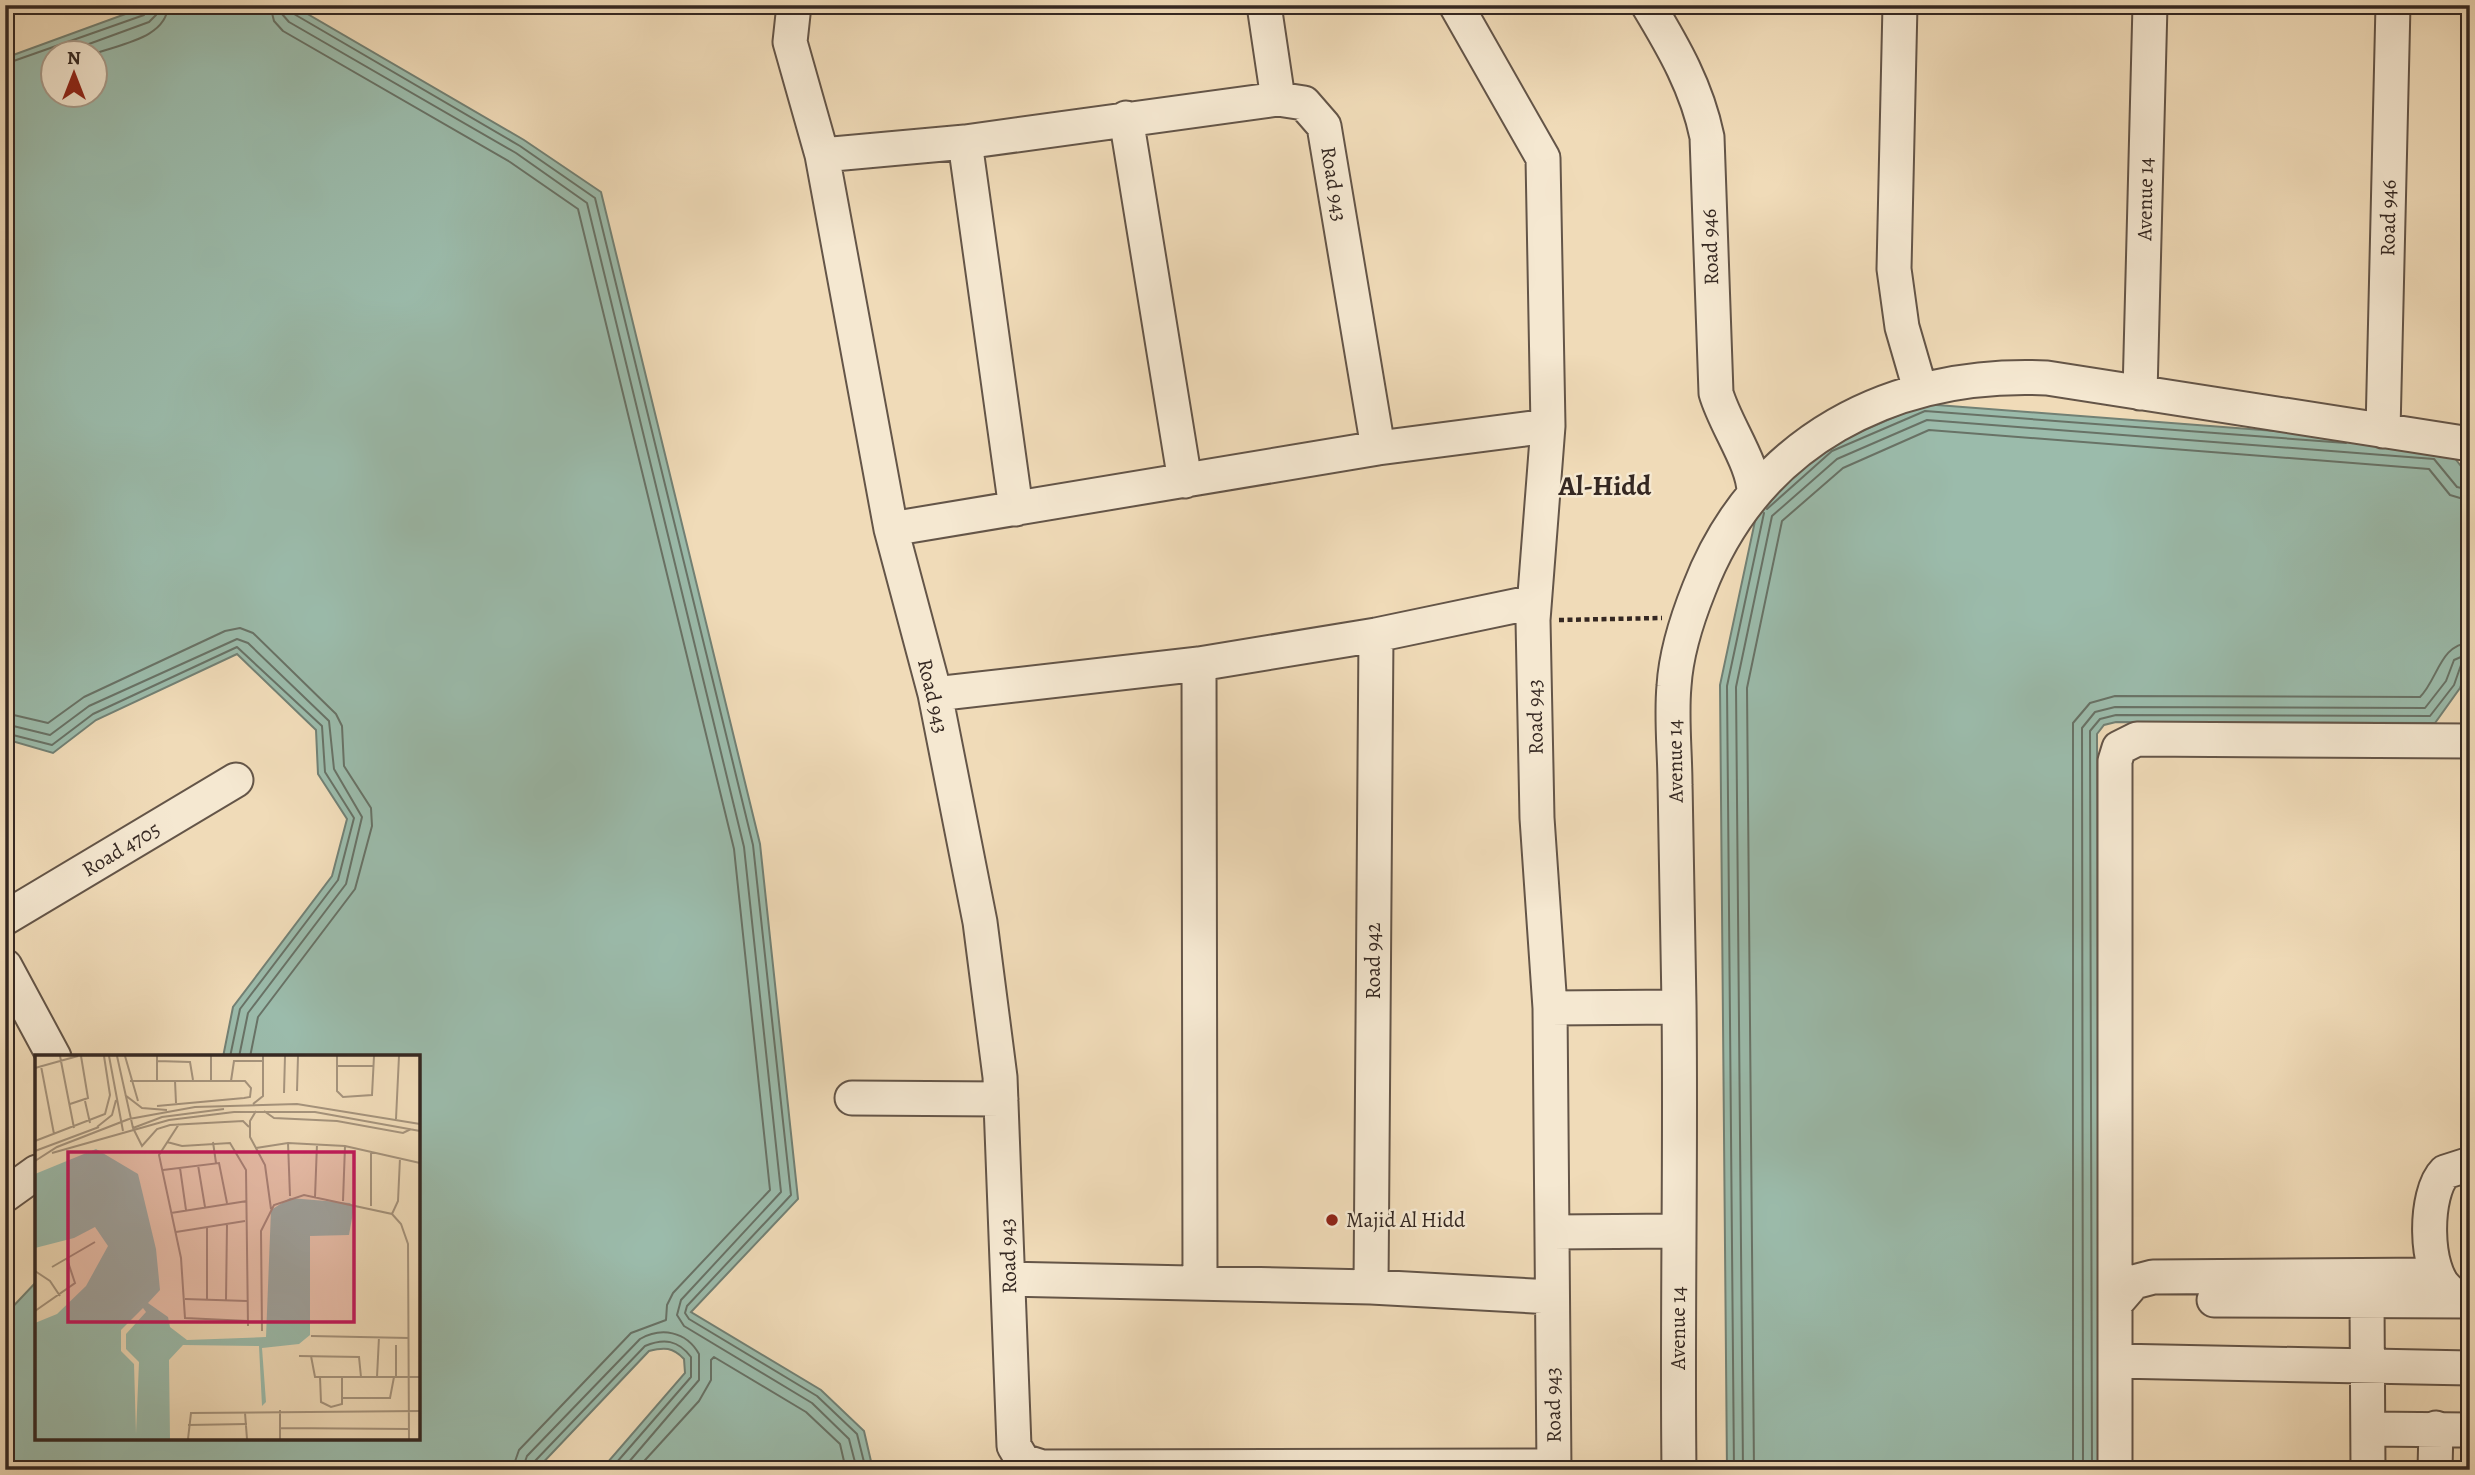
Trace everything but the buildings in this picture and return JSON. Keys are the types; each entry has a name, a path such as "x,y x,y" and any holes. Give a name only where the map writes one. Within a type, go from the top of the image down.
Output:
{"street":[{"name":"Road 943","path":"794,5 790,42 822,155 891,529 935,694 980,922 1001,1098 1014,1446 1023,1461 1042,1467 1554,1468 1550,1008 1537,818 1533,611 1548,426 1543,158 1456,5"},
{"path":"1264,5 1278,99"},
{"name":"Road 946","path":"1648,5 1685,70 1702,114 1707,137 1716,393 1722,416 1751,470 1754,494"},
{"path":"1900,5 1894,269 1902,327 1920,389"},
{"name":"Avenue 14","path":"2140,393 2150,5"},
{"name":"Road 946","path":"2383,431 2393,5"},
{"name":"Road 943","path":"822,155 965,142 1278,99 1304,103 1324,126 1378,449"},
{"path":"1126,118 1185,481"},
{"path":"965,142 1016,509"},
{"name":"Avenue 14","path":"1679,1470 1679,1007 1674,685 1688,618 1717,548 1754,494 1810,441 1851,416 1920,389 2004,376 2047,378 2470,444"},
{"path":"891,529 1378,449 1548,426"},
{"path":"935,694 1199,664 1533,611"},
{"name":"Road 942","path":"1371,1287 1376,635"},
{"path":"1199,664 1200,1281"},
{"path":"2115,1470 2115,761 2119,748 2137,739 2470,741"},
{"name":"Road 4705","path":"5,918 236,780"},
{"path":"5,966 53,1055"},
{"path":"1550,1008 1679,1007"},
{"path":"852,1098 1001,1098"},
{"path":"2470,1164 2452,1168 2434,1185 2431,1254 2435,1275 2446,1288 2470,1300"},
{"path":"5,1195 35,1173"},
{"path":"1552,1232 1679,1231"},
{"path":"2115,1304 2134,1282 2153,1277 2435,1275"},
{"path":"1009,1279 1200,1281 1552,1297"},
{"path":"2214,1300 2470,1300"},
{"path":"2367,1301 2368,1470"},
{"path":"2115,1361 2470,1368"},
{"path":"2435,1470 2436,1428"},
{"path":"2368,1429 2470,1430"}],"path":[{"path":"5,16 39,5"},
{"path":"1533,611 1688,618"}],"water":[{"path":"150,5 292,5 524,140 601,192 760,844 798,1199 691,1312 821,1390 864,1431 873,1470 601,1470 685,1373 684,1359 672,1350 664,1349 649,1351 536,1470 5,1470 5,1315 35,1283 35,1440 420,1440 420,1055 223,1055 233,1007 332,876 347,819 318,774 316,730 237,654 96,720 53,753 5,739 5,58 38,46 38,108 108,108 108,38 60,38"},
{"path":"1924,404 2444,444 2470,478 2470,659 2460,688 2435,723 2116,722 2104,725 2097,734 2099,1470 1727,1470 1720,685 1758,507 1828,446"}],"place":[{"name":"Majid Al Hidd","path":"1332,1220"}],"district":[{"name":"Al-Hidd","path":"1605,486"}]}
